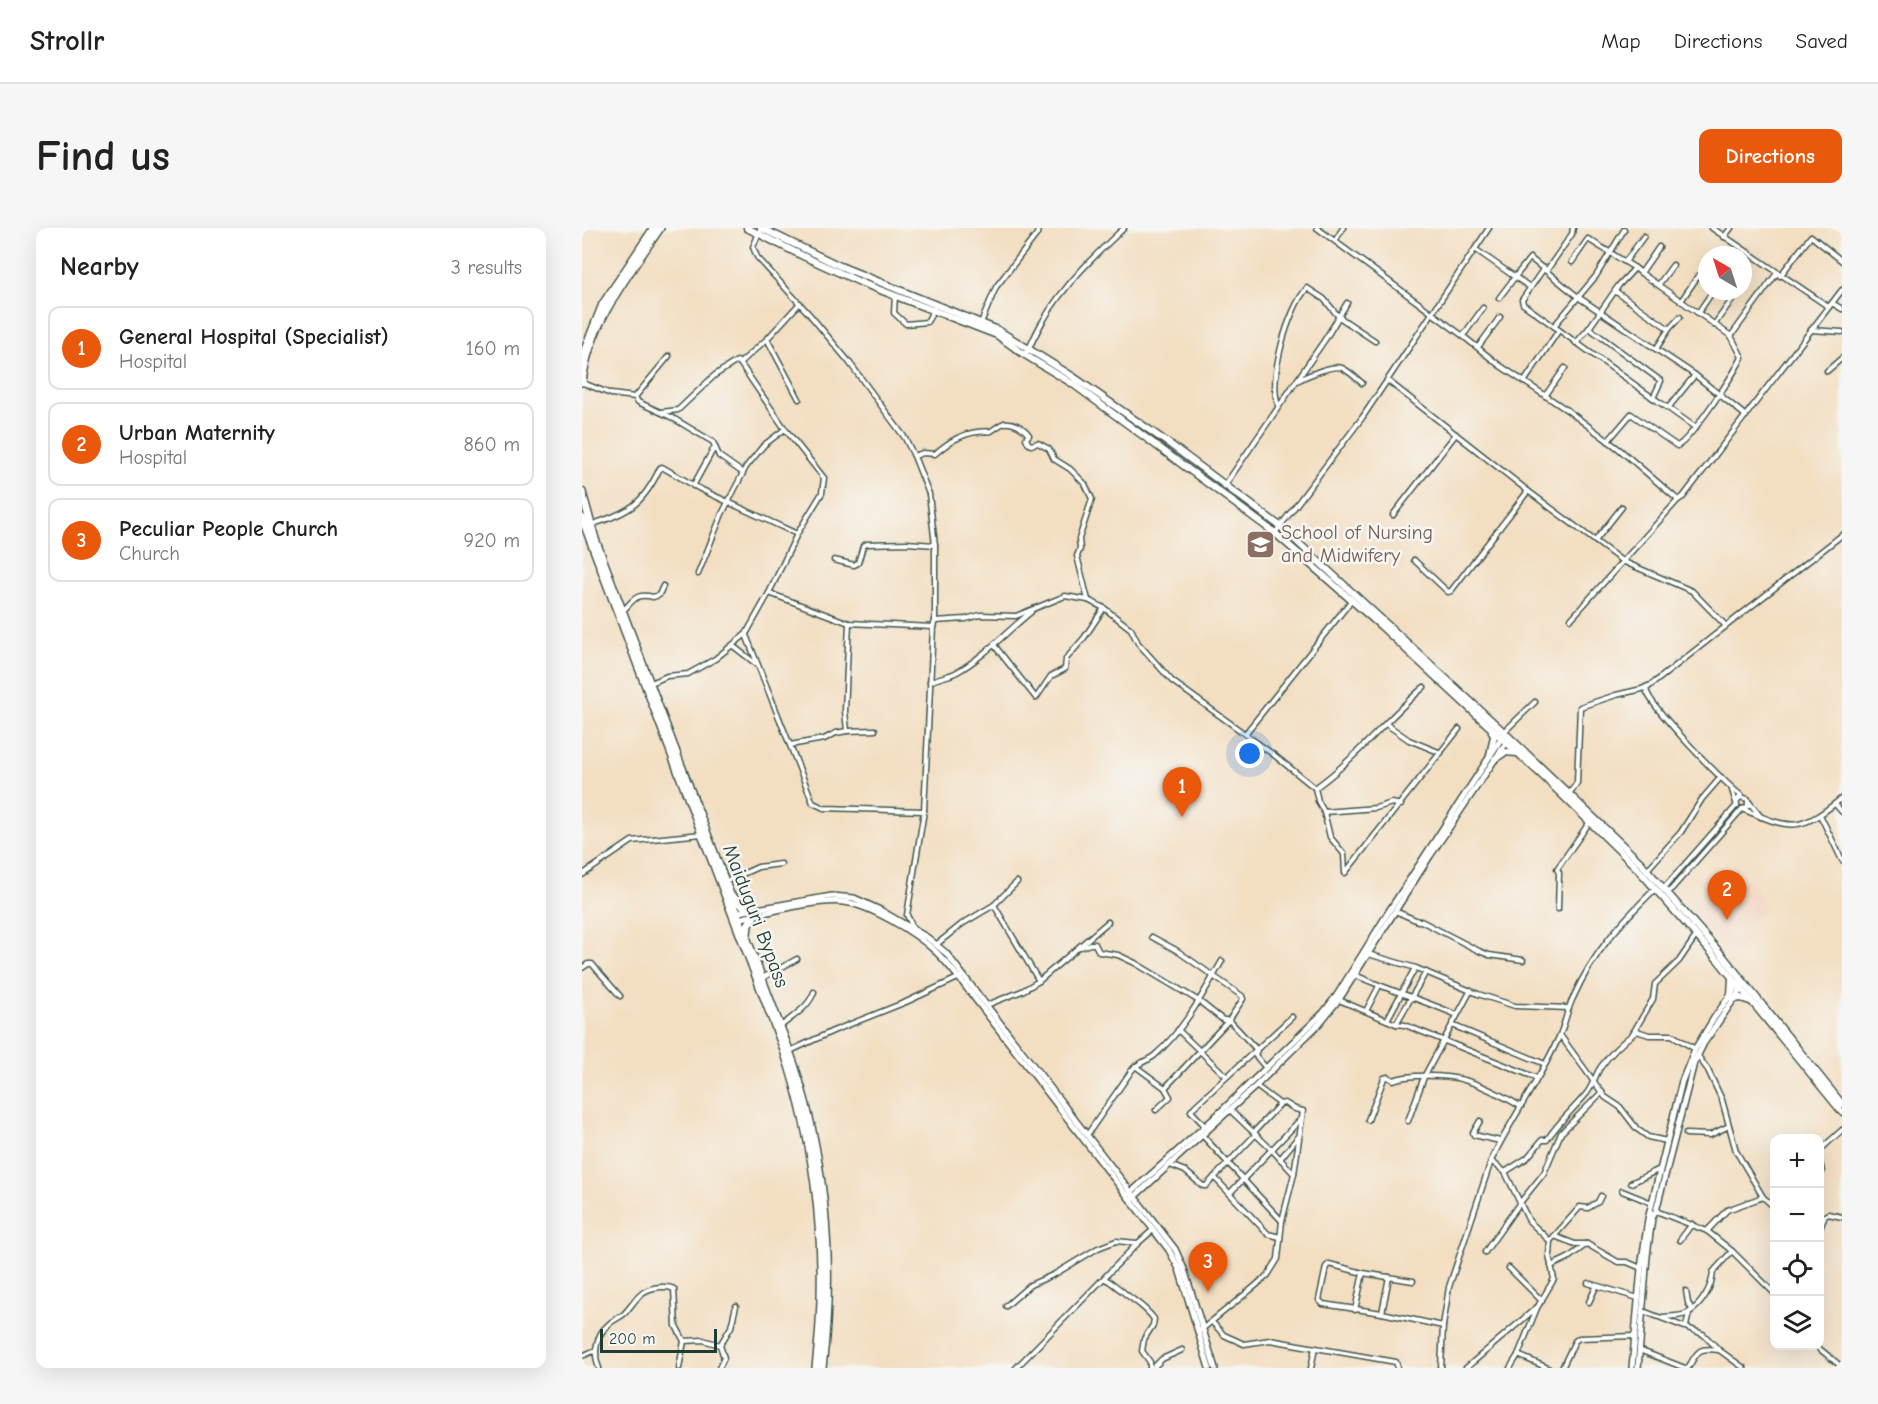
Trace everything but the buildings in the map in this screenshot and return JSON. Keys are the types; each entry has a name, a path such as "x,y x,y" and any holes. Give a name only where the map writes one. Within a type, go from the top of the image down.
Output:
{"highway":[{"path":"582,382 583,362 607,307 623,276 654,228"},
{"path":"623,276 660,228"},
{"name":"Maiduguri Bypass","path":"582,492 590,525 612,591 623,612 704,833 730,895 735,916 747,939 762,978 787,1052"},
{"name":"Maiduguri Bypass","path":"582,518 800,1083 824,1212 827,1278 822,1368"},
{"path":"730,895 753,913 748,926 747,939"},
{"name":"Maiduguri Bypass","path":"813,1155 822,1276 816,1368"}],"main road":[{"path":"747,228 760,230 895,295 997,335 1072,376 1280,526 1490,728 1505,737 1518,754 1636,867 1731,977 1741,984 1751,1002 1842,1112"},
{"path":"831,265 998,330 1275,533 1402,642 1647,870 1842,1104"},
{"path":"1490,728 1494,736 1493,757 1505,752 1518,754"},
{"path":"1731,977 1732,997 1751,1002"}],"street":[{"path":"981,323 996,287 1036,234 1038,228"},
{"path":"1027,352 1044,320 1070,285 1124,228"},
{"path":"1317,228 1478,347 1498,365 1608,441 1678,500"},
{"path":"1335,241 1343,228"},
{"path":"1275,533 1362,418 1489,228"},
{"path":"1573,228 1572,234 1530,287 1522,302 1696,428"},
{"path":"1712,228 1779,274 1830,305 1842,309"},
{"path":"1724,237 1731,228"},
{"path":"760,230 754,252 849,362 905,438 929,494 935,545 935,621 924,811 907,915 913,928"},
{"path":"1554,326 1596,276 1624,230"},
{"path":"1625,262 1644,236"},
{"path":"1731,336 1810,236 1842,261"},
{"path":"1572,262 1588,239 1659,284 1731,336 1742,357 1696,428 1682,444 1677,446 1631,414 1608,441"},
{"path":"1641,273 1659,247"},
{"path":"1475,249 1530,287"},
{"path":"1499,298 1529,258 1578,297 1695,375 1746,416"},
{"path":"1659,284 1672,265"},
{"path":"1576,343 1635,268"},
{"path":"1681,301 1698,276"},
{"path":"1278,406 1275,393 1280,357 1290,315 1307,288 1324,299 1339,317 1375,341"},
{"path":"1571,619 1683,497 1842,290"},
{"path":"1615,291 1669,329"},
{"path":"895,295 894,313 906,324 927,322 934,309"},
{"path":"1698,313 1707,300"},
{"path":"1714,325 1732,300"},
{"path":"741,363 800,303"},
{"path":"1225,485 1347,303"},
{"path":"1463,336 1483,308"},
{"path":"1478,347 1500,316"},
{"path":"1656,349 1680,317"},
{"path":"1589,328 1661,381 1653,398"},
{"path":"1524,382 1559,330"},
{"path":"1811,330 1842,333"},
{"path":"767,339 799,399"},
{"path":"635,397 669,356"},
{"path":"1827,371 1842,358"},
{"path":"650,684 667,676 688,674 733,646 746,634 769,593 797,534 822,493 824,478 785,429 741,363 737,361 722,369 678,410 660,412"},
{"path":"1294,383 1307,375 1338,366 1362,383"},
{"path":"1545,396 1565,368"},
{"path":"1668,408 1695,375"},
{"path":"1387,380 1528,491 1622,561 1692,591 1726,626"},
{"path":"582,382 610,394 635,397"},
{"path":"635,397 638,402 713,442 719,456 743,473"},
{"path":"914,456 923,453 935,454 946,444 962,436 992,430 1003,423 1022,428 1029,435 1026,438 1031,445 1038,443 1049,448 1054,459 1070,469 1085,484 1092,499 1079,540 1080,549 1077,556 1088,600"},
{"path":"698,574 722,514 743,473 764,445 785,429"},
{"path":"1393,515 1456,434"},
{"path":"693,486 714,447"},
{"path":"590,525 622,514 632,508 652,486 662,467 729,504 797,534"},
{"path":"1413,560 1448,592 1450,591 1528,491"},
{"path":"1596,541 1622,507"},
{"path":"1762,817 1747,798 1732,789 1649,698 1646,689 1842,535"},
{"path":"834,560 854,565 858,562 863,546 867,544 935,545"},
{"path":"623,612 643,594 653,597 658,595 663,586"},
{"path":"769,593 849,622 933,627"},
{"path":"935,621 966,619 980,615 1016,616 1065,597 1088,600 1104,608 1131,629 1138,643 1172,681 1316,788 1330,837 1344,854 1345,873 1459,729"},
{"path":"1245,734 1352,600"},
{"path":"930,682 956,673 994,645 1036,608"},
{"path":"994,645 1036,698 1051,676 1065,669 1066,659 1084,638 1104,608"},
{"path":"847,731 844,711 849,622"},
{"path":"746,634 810,800 816,806 924,811"},
{"path":"733,646 756,663"},
{"path":"1569,795 1577,783 1580,707 1642,689 1656,680"},
{"path":"1316,788 1357,754 1424,687"},
{"path":"1125,1184 1142,1186 1170,1165 1319,1024 1339,1000 1505,737 1535,702"},
{"path":"1386,724 1410,740 1441,753"},
{"path":"790,745 824,739 847,731 875,730"},
{"path":"1131,1196 1323,1013 1493,757"},
{"path":"1647,870 1681,832 1702,799 1721,777"},
{"path":"1732,789 1737,804 1742,809 1774,823 1787,825 1800,824 1820,815 1842,798"},
{"path":"1666,891 1742,796"},
{"path":"1666,891 1742,809 1748,807 1749,802"},
{"path":"1324,812 1376,808 1392,803 1401,805"},
{"path":"1835,804 1842,812"},
{"path":"1820,815 1842,860"},
{"path":"1558,909 1560,873 1557,869 1589,823"},
{"path":"582,875 632,841 704,833"},
{"path":"725,882 758,867 781,864"},
{"path":"937,944 962,924 994,905 1017,882"},
{"path":"1441,1368 1443,1326 1450,1283 1491,1161 1560,1035 1568,1008 1594,958 1609,937 1656,889"},
{"path":"735,916 843,896 854,898 898,920 937,944 1131,1196 1169,1250 1215,1368"},
{"path":"825,900 857,905 892,923 930,947 987,1005 1179,1257 1209,1368"},
{"path":"994,905 1039,981"},
{"path":"1395,911 1421,921 1488,955 1523,960"},
{"path":"898,920 907,915"},
{"path":"987,1005 1022,991 1039,981 1108,922"},
{"path":"1505,1172 1527,1158 1542,1140 1547,1140 1595,1082 1599,1069 1631,1035 1653,999 1655,984 1679,960 1696,935"},
{"path":"1152,937 1213,976 1243,999 1229,1020 1202,1051 1165,1088"},
{"path":"1081,947 1095,944 1099,952 1118,955 1136,963 1199,1000 1223,1020 1229,1020 1257,1050"},
{"path":"1367,954 1416,968 1515,1006 1568,1008"},
{"path":"762,978 797,959"},
{"path":"1087,1136 1135,1066 1154,1056 1178,1030 1222,961"},
{"path":"582,968 592,964 620,996"},
{"path":"1387,1020 1416,968"},
{"path":"1396,1024 1426,972"},
{"path":"1354,975 1401,995 1425,1001 1457,1016"},
{"path":"787,1052 961,976"},
{"path":"1638,1368 1652,1218 1656,1211 1687,1085 1704,1042 1741,984"},
{"path":"1366,1011 1379,986"},
{"path":"1408,1121 1424,1077 1471,990"},
{"path":"780,1026 810,1001 814,992"},
{"path":"1632,1368 1641,1268 1652,1203 1682,1081 1695,1049 1714,1017 1732,997"},
{"path":"1339,1000 1537,1077"},
{"path":"1205,1126 1191,1111 1292,1017"},
{"path":"1452,1025 1545,1064"},
{"path":"1178,1030 1226,1076"},
{"path":"1631,1035 1637,1031 1649,1035 1668,1034 1695,1049"},
{"path":"1560,1035 1606,1098 1623,1111 1644,1136 1667,1142"},
{"path":"1257,1050 1255,1054 1266,1068"},
{"path":"1697,1056 1708,1070 1722,1100 1737,1151 1763,1197 1770,1203"},
{"path":"1135,1066 1165,1088 1170,1097 1156,1110"},
{"path":"1368,1120 1384,1078 1388,1077 1394,1080 1407,1076 1464,1080 1498,1093 1520,1106"},
{"path":"1256,1086 1280,1104"},
{"path":"1485,1252 1519,1203 1544,1173 1561,1133 1602,1092"},
{"path":"1170,1165 1185,1171 1203,1186 1255,1135 1255,1131 1280,1104 1285,1103 1303,1111 1294,1174 1282,1221 1278,1259 1268,1275 1200,1331"},
{"path":"1230,1110 1294,1174"},
{"path":"1230,1194 1302,1118"},
{"path":"1480,1121 1474,1135 1500,1141"},
{"path":"1686,1134 1710,1135 1730,1126"},
{"path":"1824,1146 1842,1130"},
{"path":"1202,1135 1282,1221"},
{"path":"1280,1159 1299,1136"},
{"path":"1491,1161 1505,1172 1529,1221 1550,1241"},
{"path":"1631,1183 1660,1169"},
{"path":"1214,1177 1268,1234 1280,1237"},
{"path":"1142,1186 1143,1208"},
{"path":"1622,1191 1652,1203"},
{"path":"1510,1368 1518,1355 1537,1308 1554,1279 1550,1241 1580,1207 1588,1208 1598,1202 1601,1196"},
{"path":"1707,1231 1734,1206 1763,1197"},
{"path":"1656,1211 1707,1231 1732,1251 1770,1289"},
{"path":"1824,1218 1828,1214 1842,1217"},
{"path":"1680,1240 1692,1224"},
{"path":"1016,1368 1153,1230"},
{"path":"1554,1236 1575,1244 1587,1244 1618,1262 1627,1262 1641,1268"},
{"path":"1006,1306 1030,1285 1055,1274 1098,1248 1116,1241 1138,1243"},
{"path":"1551,1266 1568,1258 1587,1244"},
{"path":"1686,1327 1691,1311 1712,1284 1713,1272 1732,1251"},
{"path":"1413,1281 1363,1273 1329,1264 1326,1267 1320,1303 1443,1326"},
{"path":"1509,1268 1542,1301"},
{"path":"1355,1310 1363,1273"},
{"path":"1382,1313 1389,1277"},
{"path":"1105,1279 1138,1302 1154,1319 1144,1339 1142,1351 1150,1362 1151,1368 1162,1359 1182,1350"},
{"path":"1588,1283 1638,1298"},
{"path":"599,1368 596,1349 598,1339 606,1326 620,1317 645,1289 669,1286 675,1292 676,1326 684,1341 679,1368"},
{"path":"1589,1302 1596,1287"},
{"path":"1686,1291 1691,1311"},
{"path":"719,1368 724,1358 720,1345 731,1327 736,1306"},
{"path":"1466,1368 1537,1308"},
{"path":"1643,1311 1705,1335 1719,1350 1744,1368"},
{"path":"1660,1317 1691,1311"},
{"path":"1212,1322 1224,1335 1244,1344 1270,1340 1396,1362 1398,1368"},
{"path":"1562,1368 1575,1341 1579,1338 1634,1336"},
{"path":"684,1341 702,1340 720,1345"},
{"path":"1311,1368 1315,1348"},
{"path":"1639,1350 1687,1368 1700,1350 1705,1348 1719,1350"},
{"path":"582,1356 596,1349"},
{"path":"1821,1350 1842,1367"},
{"path":"1518,1355 1548,1368"}],"shaded area":[{"path":"1742,878 1752,882 1765,910 1743,931 1749,939 1729,957 1688,906 1707,893"}],"place":[{"name":"School of Nursing and Midwifery","path":"1260,544"},
{"name":"General Hospital (Specialist)","path":"1182,817"},
{"name":"Urban Maternity","path":"1727,920"},
{"name":"Peculiar People Church","path":"1208,1292"}]}
